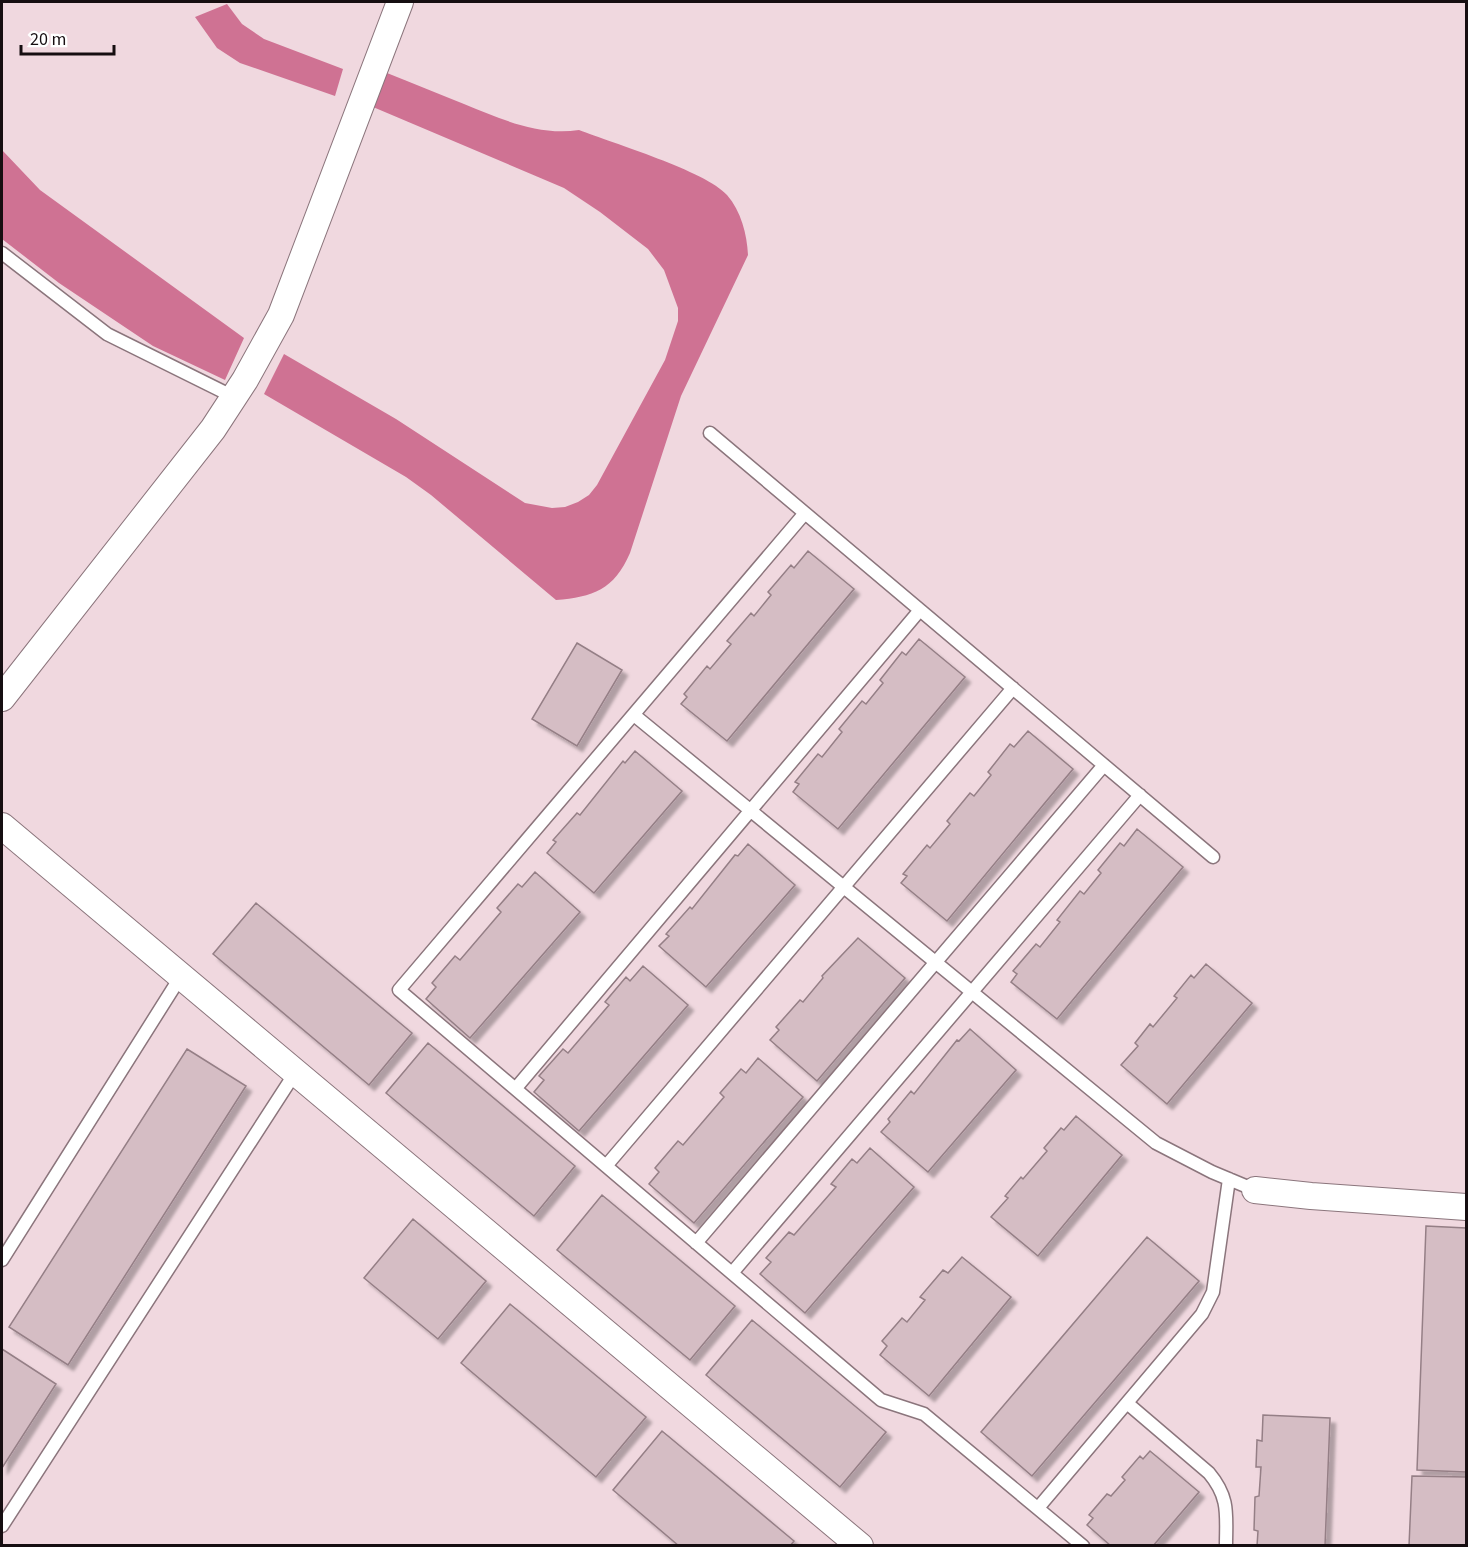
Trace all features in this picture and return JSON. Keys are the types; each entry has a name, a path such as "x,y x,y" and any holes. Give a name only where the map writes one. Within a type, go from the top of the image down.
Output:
{"street":[{"path":"2,698 213,429 281,315 400,2"},
{"path":"2,826 860,1545"},
{"path":"1255,1190 1467,1207"}],"lane":[{"path":"2,254 107,334 234,397"},
{"path":"710,433 1213,857"},
{"path":"806,513 399,990 881,1400 924,1414 1083,1545"},
{"path":"516,1089 920,610"},
{"path":"606,1166 1013,688"},
{"path":"634,715 1156,1143 1255,1190"},
{"path":"696,1243 1104,765"},
{"path":"732,1273 1140,795"},
{"path":"2,1260 181,976"},
{"path":"2,1526 295,1073"},
{"path":"1038,1508 1202,1314 1213,1292 1229,1179"},
{"path":"1127,1403 1209,1473 1220,1486 1226,1503 1226,1545"}],"shaded area":[{"path":"227,4 242,24 264,39 343,69 335,96 240,63 217,48 195,17"},
{"path":"387,73 520,125 549,131 579,130 680,167 716,186 732,201 740,215 748,255 681,396 624,566 609,583 591,594 556,600 431,495 406,477 264,394 284,354 396,419 525,503 552,508 565,507 589,495 597,485 665,360 678,321 678,308 664,270 648,249 564,188 373,107"},
{"path":"2,150 40,190 244,338 225,380 153,346 59,283 2,239"}],"building":[{"path":"808,551 854,589 727,741 681,704 687,697 684,694 707,666 710,669 731,644 727,641 751,613 754,616 771,595 768,592 791,565 794,568"},
{"path":"919,639 965,677 838,829 793,792 799,784 795,782 818,754 822,757 842,732 839,729 862,701 866,704 883,683 880,680 902,652 906,655"},
{"path":"577,643 622,670 577,746 532,719"},
{"path":"1028,731 1073,769 947,921 901,883 907,876 903,874 927,845 930,848 950,824 947,821 970,793 974,796 991,775 988,772 1010,744 1014,747"},
{"path":"635,751 682,791 594,893 547,853 556,842 553,840 577,813 580,815 623,761 625,763"},
{"path":"1137,829 1183,867 1057,1019 1011,982 1017,974 1013,971 1036,944 1040,947 1060,922 1057,920 1080,891 1084,894 1101,873 1098,870 1120,843 1124,846"},
{"path":"748,844 795,885 706,987 659,946 669,936 666,934 690,907 692,909 735,855 738,856"},
{"path":"535,872 580,912 470,1038 426,999 436,987 432,983 455,956 460,960 501,912 497,908 518,884 522,887"},
{"path":"256,903 412,1033 369,1085 213,954"},
{"path":"858,938 905,978 817,1081 770,1040 779,1030 776,1027 800,1000 803,1002 823,978 822,976"},
{"path":"1206,964 1252,1003 1167,1104 1121,1065 1138,1046 1135,1043 1150,1024 1153,1027 1177,998 1174,996 1191,975 1194,978"},
{"path":"643,966 688,1005 579,1131 534,1092 544,1080 539,1076 563,1049 568,1053 609,1005 605,1002 626,977 630,981"},
{"path":"970,1029 1016,1070 928,1172 881,1132 890,1122 888,1119 911,1091 914,1094 957,1040 959,1041"},
{"path":"428,1043 575,1166 534,1216 386,1093"},
{"path":"187,1049 246,1086 68,1365 9,1327"},
{"path":"758,1058 803,1097 694,1223 649,1184 659,1172 655,1168 678,1141 683,1145 724,1097 720,1093 741,1069 746,1073"},
{"path":"1076,1116 1122,1155 1038,1256 991,1217 1008,1198 1005,1196 1021,1177 1023,1179 1047,1151 1044,1148 1061,1128 1064,1130"},
{"path":"870,1148 914,1187 805,1313 760,1274 771,1262 766,1258 789,1232 794,1235 836,1187 831,1184 852,1159 857,1163"},
{"path":"602,1195 735,1306 690,1360 557,1250"},
{"path":"413,1219 486,1281 438,1339 364,1278"},
{"path":"1426,1226 1466,1228 1466,1472 1417,1470"},
{"path":"1147,1237 1199,1281 1032,1476 981,1432"},
{"path":"962,1257 1011,1297 929,1396 880,1355 887,1346 882,1341 902,1318 907,1322 925,1300 920,1297 943,1270 948,1273"},
{"path":"510,1304 646,1417 596,1477 461,1363"},
{"path":"752,1320 886,1432 840,1487 706,1375"},
{"path":"2,1349 56,1384 2,1468"},
{"path":"1263,1415 1330,1418 1325,1546 1257,1546 1258,1531 1254,1530 1255,1497 1259,1496 1261,1467 1256,1467 1257,1440 1262,1441"},
{"path":"662,1431 794,1541 790,1546 679,1546 613,1490"},
{"path":"1150,1451 1199,1492 1153,1546 1111,1546 1087,1525 1093,1518 1089,1515 1107,1494 1111,1496 1125,1480 1122,1477 1140,1456 1143,1459"},
{"path":"1412,1476 1466,1477 1466,1546 1409,1546"}]}
